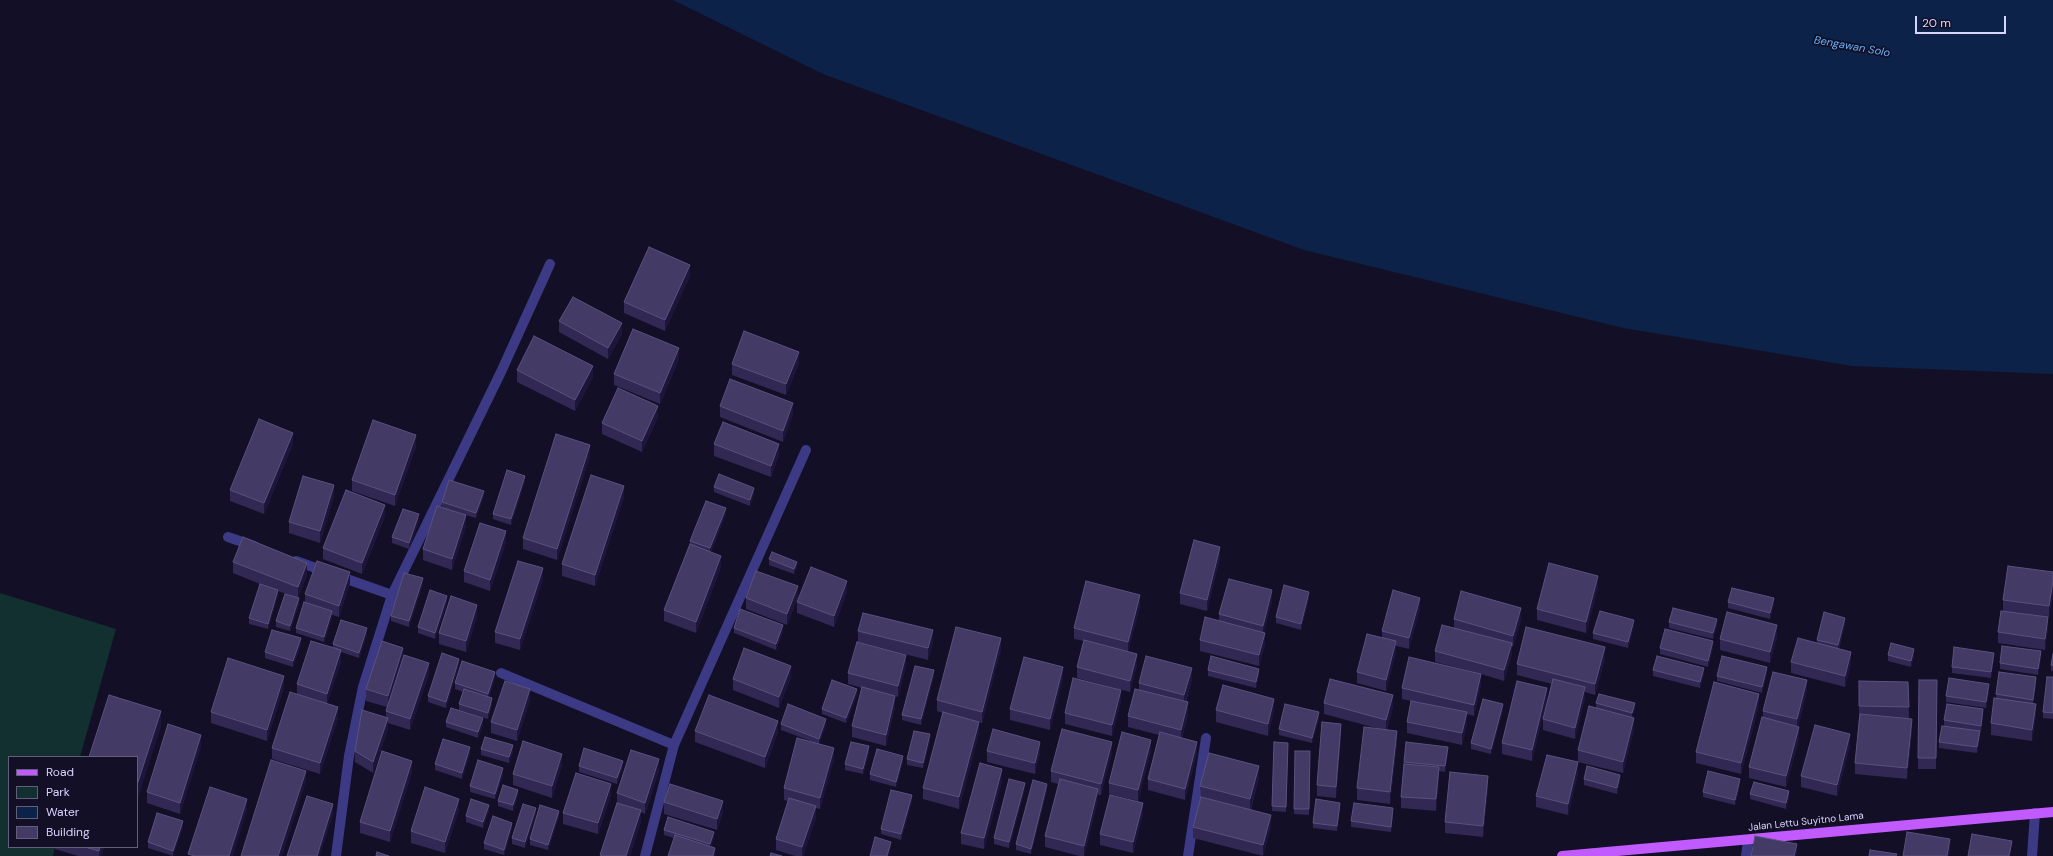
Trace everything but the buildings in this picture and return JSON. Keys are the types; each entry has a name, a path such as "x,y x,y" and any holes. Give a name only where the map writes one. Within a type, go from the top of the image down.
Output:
{"main road":[{"name":"Jalan Lettu Suyitno Lama","path":"1562,856 2053,812"}],"street":[{"path":"336,856 349,756 363,687 392,595 501,372 550,264"},
{"path":"645,856 674,745 806,450"},
{"path":"228,537 265,550"},
{"path":"287,558 392,595"},
{"path":"501,674 674,745"},
{"path":"1188,856 1206,738"},
{"path":"2032,856 2035,813"},
{"path":"1746,856 1748,840"}],"green space":[{"path":"0,593 116,629 80,756 8,756 8,848 55,848 53,856 0,856"}],"water":[{"name":"Bengawan Solo","path":"673,0 2053,0 2053,374 1852,366 1623,328 1304,250 823,74"}]}
